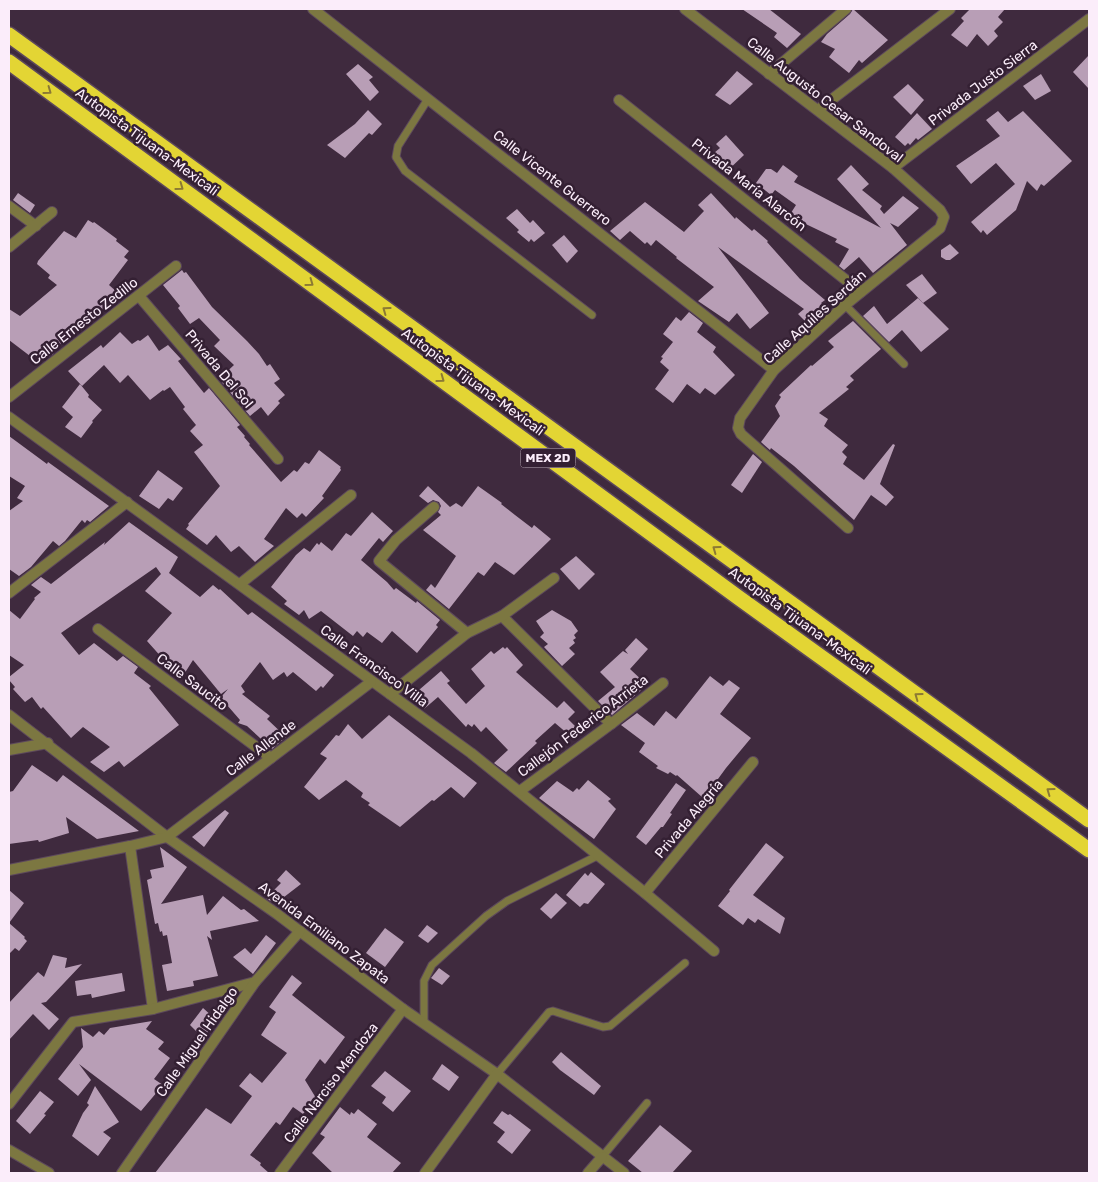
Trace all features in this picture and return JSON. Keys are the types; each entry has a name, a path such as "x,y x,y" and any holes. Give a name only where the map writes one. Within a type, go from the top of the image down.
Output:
{"highway":[{"name":"Autopista Tijuana-Mexicali","path":"9,34 1089,820"},
{"name":"Autopista Tijuana-Mexicali","path":"9,62 739,598 1089,850"}],"street":[{"name":"Calle Vicente Guerrero","path":"313,9 774,370"},
{"name":"Calle Augusto Cesar Sandoval","path":"686,9 893,168 940,210 944,217"},
{"path":"769,74 846,9"},
{"path":"818,110 950,9"},
{"name":"Privada Justo Sierra","path":"893,168 1089,19"},
{"name":"Privada María Alarcón","path":"618,100 862,292"},
{"path":"9,206 36,226"},
{"path":"9,247 52,212"},
{"name":"Calle Aquiles Serdán","path":"848,528 741,434 738,428 740,418 774,370 845,305 940,228 944,217"},
{"name":"Calle Ernesto Zedillo","path":"9,397 176,266"},
{"name":"Privada Del Sol","path":"139,296 278,459"},
{"name":"Calle Francisco Villa","path":"9,417 471,753 714,951"},
{"path":"240,584 350,495"},
{"path":"9,594 127,502"},
{"path":"434,507 396,540 379,561 467,633"},
{"path":"390,694 467,633 502,616 554,578"},
{"path":"502,616 611,724"},
{"name":"Calle Saucito","path":"98,629 271,758"},
{"name":"Calle Allende","path":"167,837 371,682"},
{"name":"Callejón Federico Arrieta","path":"520,791 663,683"},
{"name":"Avenida Emiliano Zapata","path":"9,715 48,743 167,837 300,931 403,1009 497,1074 624,1173"},
{"path":"9,750 48,743"},
{"name":"Privada Alegría","path":"645,893 753,762"},
{"path":"9,870 167,837"},
{"path":"130,846 153,1009"},
{"name":"Calle Miguel Hidalgo","path":"122,1173 255,982 300,931"},
{"path":"9,1104 73,1022 153,1009 255,982"},
{"name":"Calle Narciso Mendoza","path":"280,1173 403,1009"},
{"path":"425,1173 497,1074"},
{"path":"9,1150 49,1173"},
{"path":"588,1173 602,1156"}],"lane":[{"path":"428,99 398,146 396,157 405,171 592,315"},
{"path":"845,305 904,364"},
{"path":"424,1024 424,981 432,965 486,916 500,906 597,856"},
{"path":"497,1074 549,1012 553,1011 604,1027 610,1026 685,963"},
{"path":"602,1156 647,1103"}],"building":[{"path":"742,9 769,9 801,34 787,48 774,37 777,33"},
{"path":"853,9 888,40 862,63 859,60 849,73 829,57 835,49 821,42"},
{"path":"970,9 1005,9 998,17 1003,22 994,31 998,36 988,46 977,34 967,47 951,35 964,21 961,18"},
{"path":"1089,55 1089,89 1073,72"},
{"path":"358,64 373,77 369,80 379,92 370,101 346,74"},
{"path":"737,71 753,84 730,105 715,95"},
{"path":"1041,74 1051,91 1035,100 1023,86"},
{"path":"908,84 924,100 911,115 893,97"},
{"path":"368,110 382,124 372,135 369,133 345,158 327,145 355,124"},
{"path":"998,111 1008,122 1023,111 1072,161 1044,186 1041,184 1037,191 1027,181 1016,210 987,235 983,230 981,233 971,222 1015,184 996,163 971,184 956,166 1000,136 986,120"},
{"path":"917,113 932,129 918,140 916,138 910,145 908,143 905,146 895,137"},
{"path":"726,135 744,155 725,173 708,158 720,148 716,144"},
{"path":"783,165 798,176 794,182 881,228 837,179 851,165 869,184 862,190 882,206 880,209 884,214 903,196 919,208 898,227 890,223 907,245 873,273 859,257 844,270 839,266 849,249 835,242 837,239 789,216 796,205 775,190 771,195 756,183 766,169 771,169 777,173"},
{"path":"18,193 35,205 30,213 13,200"},
{"path":"711,193 735,219 736,217 752,231 754,229 768,241 800,279 825,300 821,303 825,307 810,326 798,314 804,309 718,247 769,313 750,329 737,313 729,322 698,301 714,287 656,240 651,246 647,242 645,244 630,231 620,240 610,231 645,202 684,232 704,211 698,205"},
{"path":"517,209 530,223 533,220 545,233 534,242 531,239 529,242 517,232 519,230 506,218"},
{"path":"88,220 94,222 117,239 116,241 129,251 124,257 128,260 109,285 118,293 79,333 72,328 49,357 41,358 32,352 30,356 9,340 9,309 20,316 57,285 48,278 50,275 37,264 38,261 64,231 76,238"},
{"path":"564,235 578,251 567,263 552,245"},
{"path":"950,244 959,253 950,260 946,260 941,257 941,250"},
{"path":"182,270 184,273 186,272 212,307 247,341 267,366 270,364 280,379 274,383 285,395 278,401 280,403 268,416 261,407 250,416 219,379 234,365 214,346 220,340 199,318 190,324 178,308 180,306 163,285"},
{"path":"922,274 937,293 923,303 906,285"},
{"path":"918,298 949,329 921,352 902,330 889,342 863,316 874,306 887,324"},
{"path":"689,312 703,323 697,332 716,347 713,352 735,375 715,395 705,388 700,394 687,384 673,403 655,389 669,370 660,362 663,358 661,357 673,342 663,334 676,317 681,321"},
{"path":"853,321 881,349 850,376 854,380 846,387 849,389 819,413 828,419 824,426 848,445 842,452 847,457 843,464 864,480 893,444 895,445 880,484 894,497 886,506 871,495 854,520 794,466 761,442 780,416 775,406 781,397 779,395 811,365 834,347 828,341"},
{"path":"120,332 132,344 148,335 159,351 168,345 181,359 178,361 204,393 209,388 240,425 237,427 245,436 249,445 281,482 294,470 297,472 305,462 309,464 319,450 341,467 341,470 322,496 324,498 306,517 302,513 297,518 286,508 264,539 274,546 255,562 239,546 231,552 216,535 207,545 186,529 188,524 220,486 194,452 203,445 190,431 196,425 183,409 185,407 170,387 150,400 128,375 120,383 104,365 82,386 68,371 101,345 103,348"},
{"path":"80,384 89,395 88,397 102,410 81,438 65,427 73,417 62,407"},
{"path":"9,436 109,506 90,522 87,520 85,523 82,520 59,546 53,541 31,567 19,576 9,569 9,511 23,501 17,498 25,486 9,476"},
{"path":"753,454 762,462 742,493 731,485"},
{"path":"158,470 183,488 173,501 168,498 159,509 139,496"},
{"path":"428,486 450,507 456,503 462,507 478,486 532,528 534,525 551,539 514,575 495,562 484,576 478,572 449,609 426,590 431,584 435,588 456,556 423,530 441,515 438,512 441,506 439,502 433,500 428,503 419,496"},
{"path":"372,512 393,531 383,542 379,538 361,560 394,590 396,588 416,603 417,601 440,620 436,625 438,627 417,653 392,631 382,643 367,632 363,637 357,631 353,636 321,611 309,619 304,610 299,615 284,604 287,601 271,587 296,555 304,548 310,552 317,543 319,545 321,542 332,551 346,533 351,536"},
{"path":"129,522 178,557 169,573 200,597 213,585 220,589 248,615 252,612 334,675 323,688 321,686 316,691 293,672 287,677 284,672 273,680 260,662 241,686 245,692 242,694 270,716 267,719 286,737 272,749 247,726 238,723 240,720 227,705 220,711 214,707 220,700 217,697 222,696 228,689 221,694 193,660 181,679 147,641 172,613 145,591 161,574 156,567 61,633 79,655 94,643 117,661 123,656 138,667 134,673 151,686 149,688 179,725 124,767 119,761 104,772 90,762 110,747 83,727 71,738 43,707 41,709 32,697 25,702 13,689 15,687 9,680 9,677 24,665 9,655 9,610 20,619 34,598 41,592 31,585 41,577 51,584 105,542 104,545"},
{"path":"576,556 595,574 579,590 560,569"},
{"path":"552,610 571,621 578,631 574,635 576,638 573,640 575,643 569,648 575,654 562,666 544,647 548,644 540,637 544,633 536,621"},
{"path":"636,638 648,649 630,669 647,685 612,715 598,701 615,687 600,672 623,651 628,654 625,650"},
{"path":"503,647 505,649 507,647 523,665 516,672 557,708 564,701 575,712 568,719 582,733 575,740 555,723 506,772 494,763 508,750 486,727 481,732 474,724 472,727 468,724 466,727 438,697 424,709 412,696 441,671 450,681 447,683 466,704 485,686 471,669 491,651 494,654"},
{"path":"710,676 723,686 729,680 740,688 720,714 751,738 707,794 702,797 677,775 670,772 668,774 656,768 658,766 639,752 645,743 621,725 637,713 654,726 666,711 676,719"},
{"path":"389,715 477,783 464,798 451,787 400,827 368,805 370,803 361,797 363,793 346,780 319,800 304,787 327,758 320,754 336,735 339,736 348,724 362,739"},
{"path":"32,765 57,782 63,775 139,831 97,839 66,817 69,833 39,842 38,840 9,844 9,792 13,791"},
{"path":"588,780 611,799 608,801 616,809 594,839 539,798 557,781 573,792 577,788 579,790"},
{"path":"676,783 686,790 663,827 646,845 636,837"},
{"path":"225,810 229,813 204,847 192,837"},
{"path":"766,843 784,857 753,895 785,918 780,934 758,919 755,923 748,918 743,925 718,906"},
{"path":"160,847 187,867 161,904 203,895 207,915 223,896 259,921 210,931 212,940 207,936 218,976 193,981 194,986 167,991 162,965 172,963 167,935 163,936 158,923 155,924 147,880 152,878 150,870 164,867"},
{"path":"286,870 301,884 275,904 266,898 281,883 277,880"},
{"path":"591,872 605,884 588,904 584,903 580,907 566,895 585,873 588,876"},
{"path":"9,890 24,903 9,923"},
{"path":"556,893 567,903 551,919 540,909"},
{"path":"9,923 27,941 19,951 15,948 9,954"},
{"path":"427,925 438,933 428,943 418,936"},
{"path":"385,928 404,942 385,967 366,953"},
{"path":"266,935 276,943 253,974 233,957 245,948 251,954"},
{"path":"53,955 67,958 65,968 82,964 46,1002 41,1003 59,1019 49,1030 33,1014 9,1040 9,1003 38,972 44,977"},
{"path":"439,968 450,976 442,985 431,978"},
{"path":"122,973 125,991 92,998 91,994 77,996 75,981"},
{"path":"292,975 302,983 292,995 345,1037 325,1064 320,1059 305,1080 316,1098 303,1114 293,1107 280,1125 276,1122 250,1155 261,1163 260,1165 269,1173 155,1173 206,1108 231,1124 252,1096 239,1086 250,1073 262,1083 287,1053 261,1035 276,1012 269,1007"},
{"path":"203,1008 213,1017 208,1024 212,1027 203,1038 190,1025"},
{"path":"152,1021 146,1029 164,1042 158,1049 170,1058 154,1079 163,1085 141,1111 79,1064 91,1080 78,1096 58,1079 83,1047 81,1028 93,1037 99,1031 104,1035 110,1028"},
{"path":"561,1052 601,1086 594,1095 552,1062"},
{"path":"442,1064 459,1077 449,1091 432,1079"},
{"path":"385,1071 411,1091 393,1112 382,1103 386,1097 371,1086"},
{"path":"95,1086 119,1122 103,1132 111,1138 98,1156 72,1136 89,1105 87,1103"},
{"path":"40,1091 54,1102 30,1134 16,1121"},
{"path":"340,1107 350,1115 351,1112 354,1114 358,1109 377,1124 367,1137 401,1163 392,1173 333,1173 312,1153 325,1137 320,1134"},
{"path":"502,1111 508,1115 510,1114 531,1130 512,1154 497,1142 505,1132 493,1123"},
{"path":"660,1125 692,1151 672,1173 643,1173 628,1161"}]}
